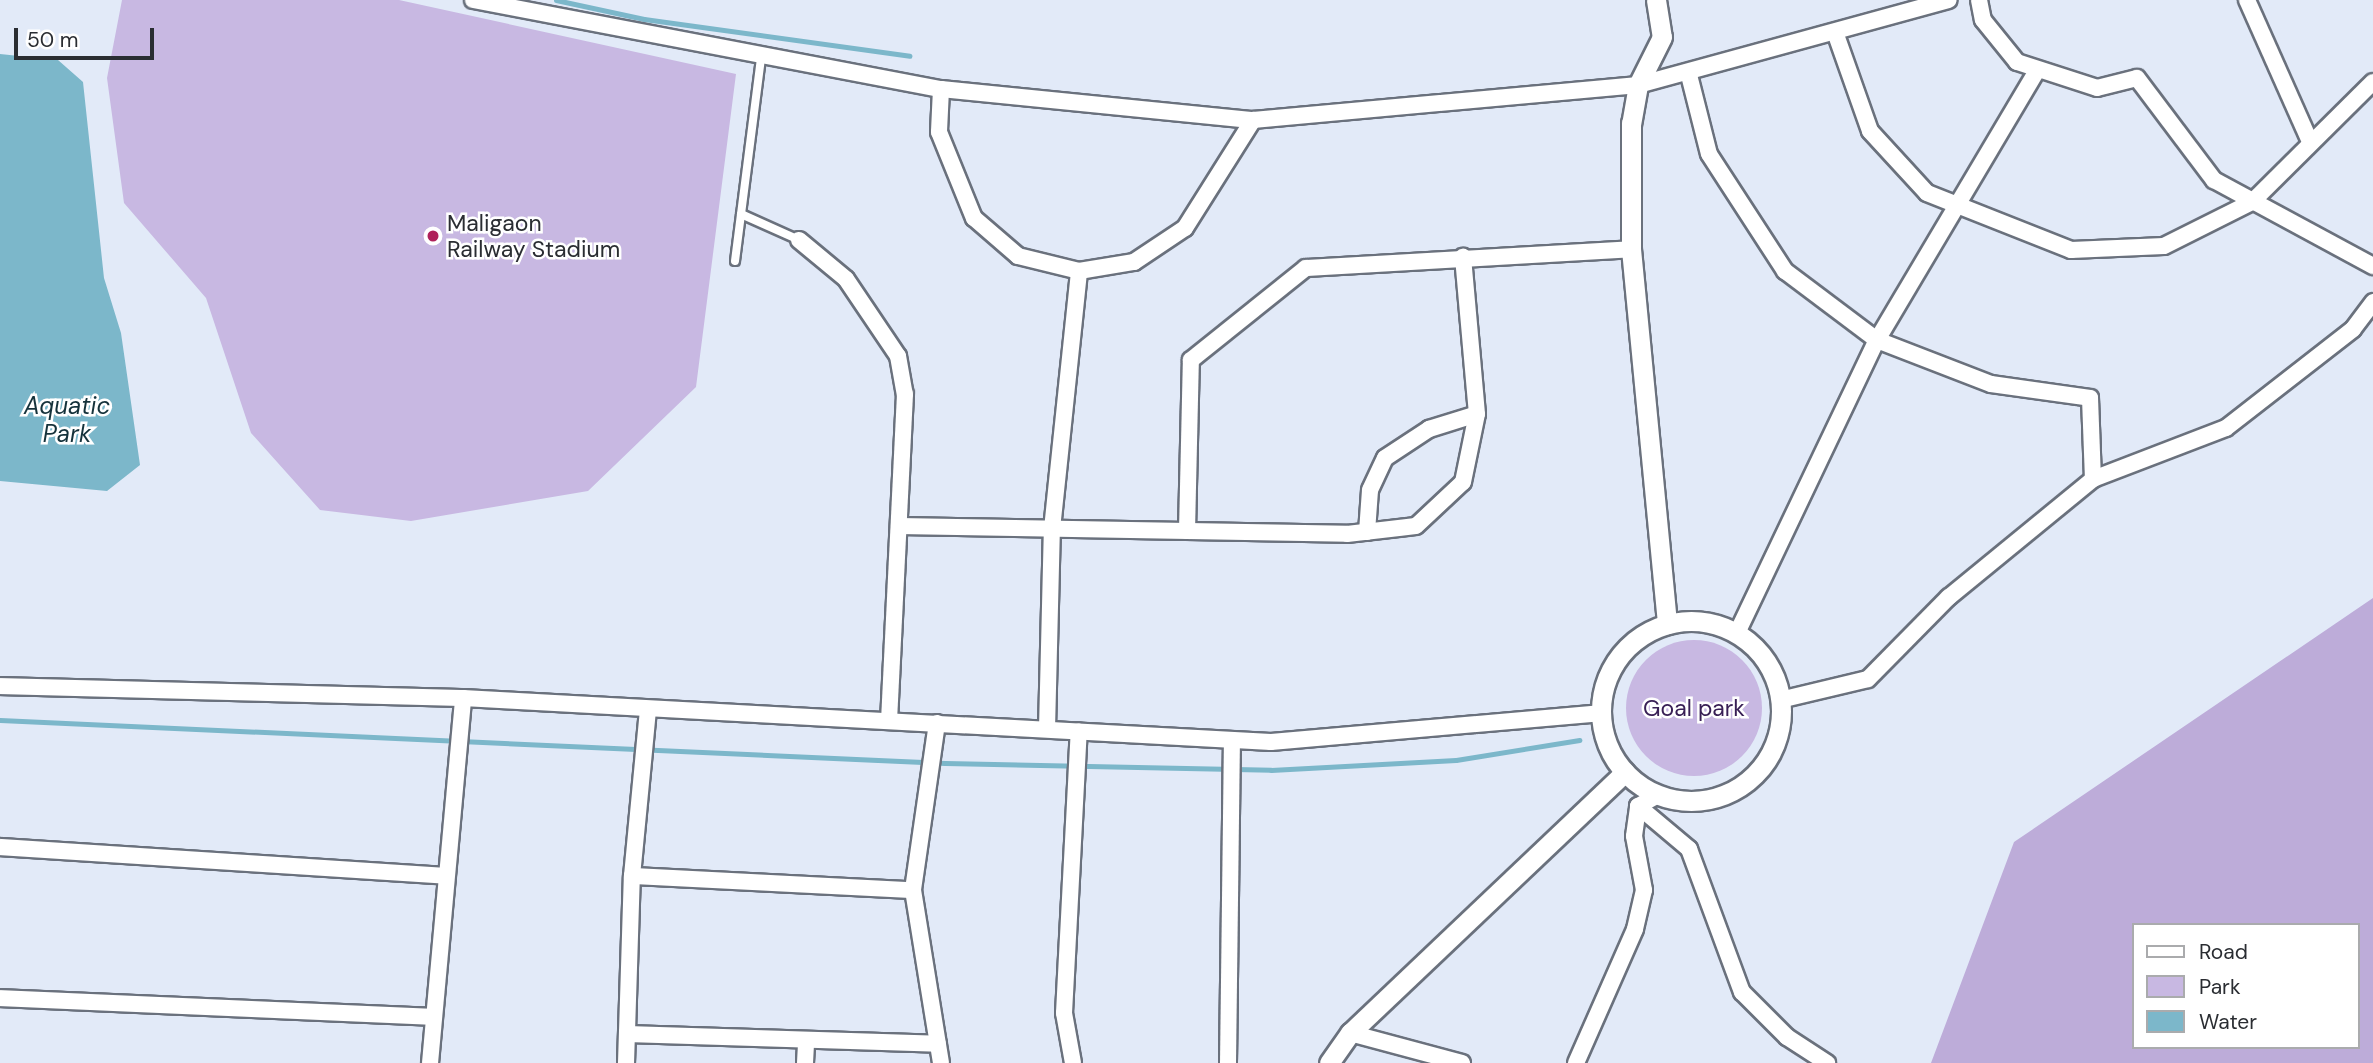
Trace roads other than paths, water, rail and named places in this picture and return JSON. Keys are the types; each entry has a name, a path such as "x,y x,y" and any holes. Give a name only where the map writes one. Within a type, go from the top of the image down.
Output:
{"street":[{"path":"473,0 761,57 941,89 1253,120 1638,85 1689,75 1949,0"},
{"path":"1656,0 1662,37 1638,85 1631,123 1631,249 1667,624"},
{"path":"1979,0 1983,20 2017,62 2037,71 2097,88 2137,79 2214,180 2373,266"},
{"path":"2247,0 2309,139"},
{"path":"1835,32 1870,131 1927,193 1955,209 2071,250 2164,247 2252,202 2309,139 2373,82"},
{"path":"1737,633 1877,340 2037,71"},
{"path":"1689,75 1709,154 1785,271 1877,340 1991,384 2090,398 2094,479"},
{"path":"941,89 940,132 974,218 1018,256 1079,271 1134,262 1185,228 1253,120"},
{"path":"799,240 846,279 898,356 905,394 889,720"},
{"path":"1187,531 1191,360 1306,268 1631,249"},
{"path":"898,526 1367,532 1416,526 1463,482 1477,414 1463,257"},
{"path":"1047,729 1052,529 1079,271"},
{"path":"1780,700 1868,679 1949,597 2094,479 2226,428 2353,329 2373,302"},
{"path":"1367,532 1370,490 1385,458 1429,429 1477,414"},
{"path":"1691,620 1737,633 1773,672 1780,700 1775,744 1748,781 1705,800 1658,795 1625,772 1604,735 1600,713 1604,684 1618,657 1667,624 1691,620"},
{"path":"0,686 463,698 1271,742 1600,713"},
{"path":"430,1063 463,698"},
{"path":"626,1063 632,876 648,710"},
{"path":"937,723 913,890 941,1063"},
{"path":"1073,1063 1064,1013 1079,731"},
{"path":"1228,1063 1232,740"},
{"path":"1331,1062 1350,1033 1625,772"},
{"path":"1638,807 1658,795"},
{"path":"1576,1063 1635,929 1644,891 1634,836 1638,807"},
{"path":"1638,807 1689,849 1742,992 1787,1037 1827,1063"},
{"path":"0,847 446,877"},
{"path":"632,876 913,890"},
{"path":"0,998 434,1017"},
{"path":"1350,1033 1462,1063"},
{"path":"627,1034 938,1045"},
{"path":"805,1063 806,1042"}],"lane":[{"path":"735,261 761,57"},
{"path":"741,214 799,240"}],"water":[{"name":"Aquatic Park","path":"0,54 58,60 83,82 104,278 121,333 140,465 107,491 0,481"}],"waterway":[{"path":"556,0 644,19 909,56"},
{"path":"0,720 945,763 1271,770 1456,760 1579,740"}],"place":[{"name":"Maligaon Railway Stadium","path":"433,236"}],"park label":[{"name":"Goal park","path":"1694,708"}]}
